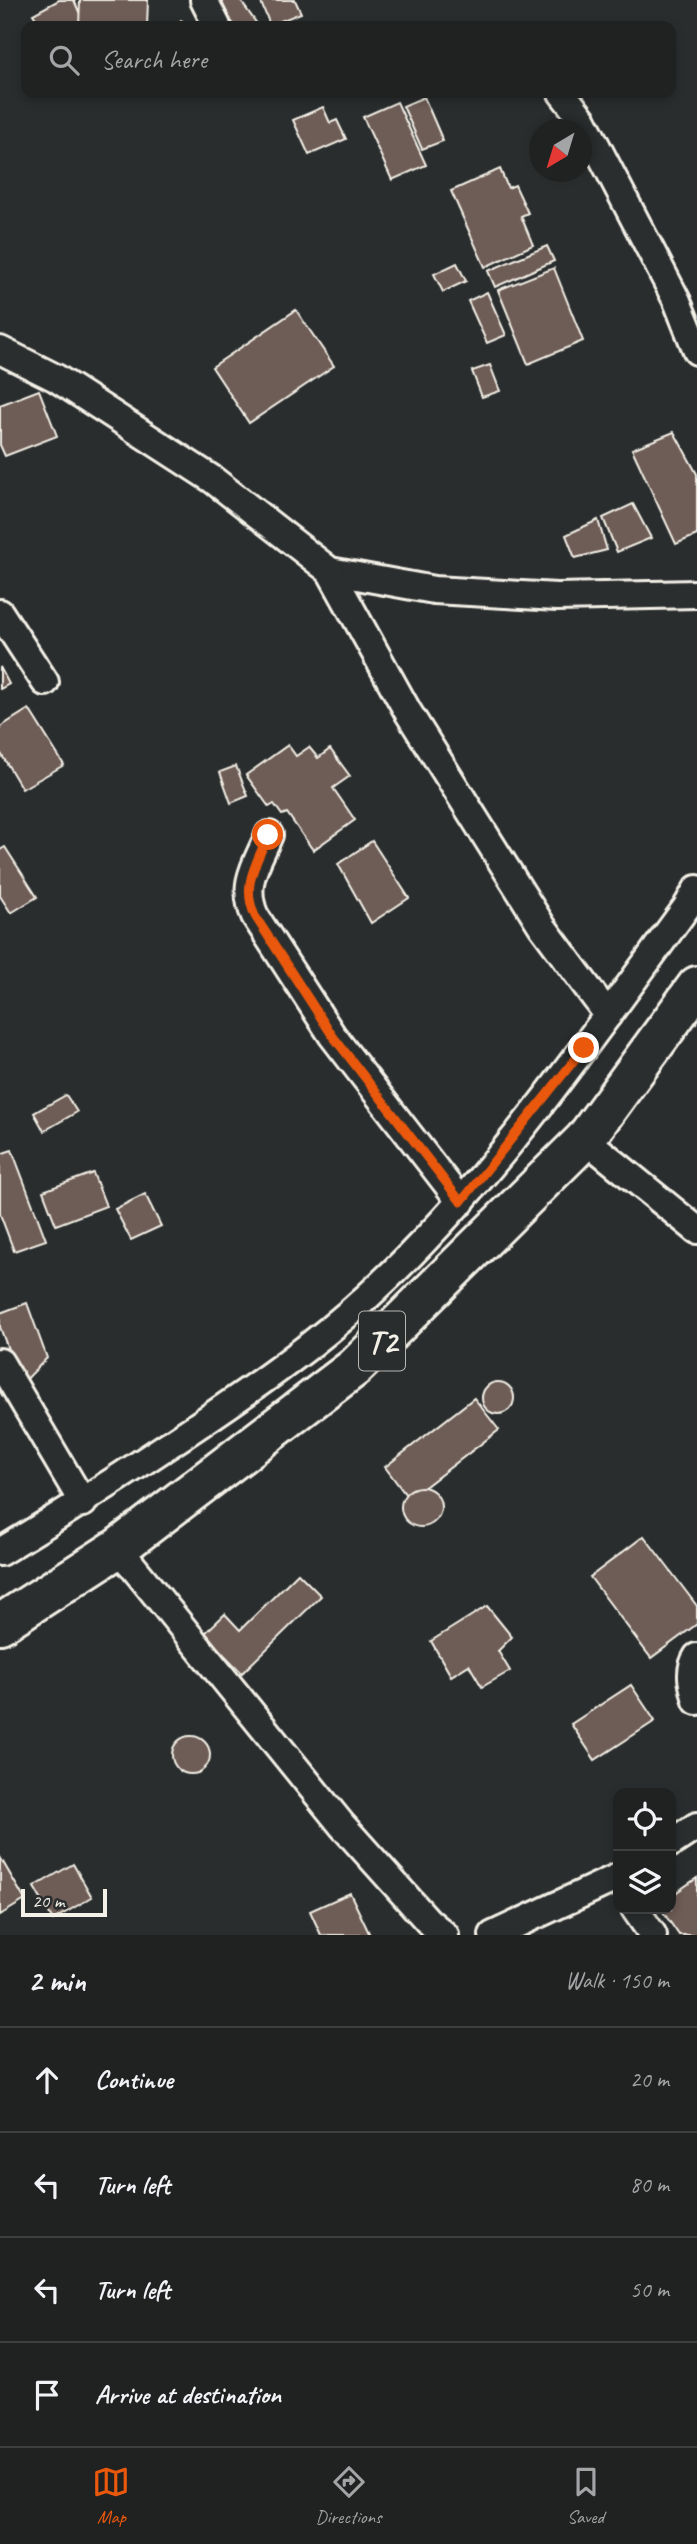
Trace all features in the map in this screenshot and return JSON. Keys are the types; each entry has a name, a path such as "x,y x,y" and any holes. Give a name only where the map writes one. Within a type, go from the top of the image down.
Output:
{"highway":[{"name":"T2","path":"0,1624 118,1548 355,1367 585,1139 697,986"}],"street":[{"path":"204,0 214,21"},
{"path":"566,98 583,120 677,301 697,351"},
{"path":"0,350 56,378 212,479 330,571 408,712 542,926 608,1015"},
{"path":"330,571 448,590 557,597 697,594"},
{"path":"0,613 45,682"},
{"path":"268,835 249,883 248,902 255,916 332,1035 461,1202"},
{"path":"0,1552 83,1503 260,1383 367,1296 461,1202 608,1015 697,889"},
{"path":"585,1139 697,1230"},
{"path":"0,1362 83,1503"},
{"path":"118,1548 342,1825 428,1921 445,1935"},
{"path":"697,1657 693,1662 691,1680 697,1701"},
{"path":"676,1840 697,1826"},
{"path":"493,1935 613,1882"},
{"path":"638,1914 653,1935"}],"building":[{"path":"59,0 74,0 83,21 38,21 33,14"},
{"path":"80,0 148,0 147,21 79,21"},
{"path":"216,0 240,0 255,21 231,21"},
{"path":"260,0 295,0 301,13 280,21 268,21"},
{"path":"424,98 443,141 422,149 403,106"},
{"path":"397,102 426,165 392,180 363,117"},
{"path":"323,107 330,123 337,120 346,139 309,155 293,120"},
{"path":"500,169 508,188 515,185 528,213 521,216 533,245 485,267 451,191"},
{"path":"547,246 554,261 495,287 488,271"},
{"path":"457,263 466,281 443,292 434,274"},
{"path":"554,268 583,341 528,364 498,290"},
{"path":"487,292 506,335 487,343 468,301"},
{"path":"296,310 334,366 249,423 212,367"},
{"path":"490,365 500,391 482,397 472,371"},
{"path":"39,390 57,436 5,456 0,445 0,405"},
{"path":"674,432 697,474 697,535 676,544 632,449"},
{"path":"633,504 651,538 617,552 603,518"},
{"path":"598,520 607,550 575,558 566,535"},
{"path":"0,667 9,684 0,689"},
{"path":"29,709 64,765 22,789 0,752 0,727"},
{"path":"288,745 296,756 309,747 318,758 330,749 350,776 333,788 355,820 313,850 287,813 282,815 274,804 269,807 246,775"},
{"path":"236,766 248,796 231,803 220,772"},
{"path":"372,841 409,898 371,923 338,864"},
{"path":"5,847 37,897 11,913 0,896 0,850"},
{"path":"66,1095 77,1112 44,1131 34,1113"},
{"path":"12,1150 46,1240 14,1251 0,1214 0,1154"},
{"path":"93,1173 106,1206 56,1225 43,1191"},
{"path":"145,1194 161,1226 131,1240 115,1209"},
{"path":"27,1303 47,1358 21,1385 0,1327 0,1313"},
{"path":"498,1382 509,1387 514,1398 509,1409 498,1414 487,1409 482,1398 487,1387"},
{"path":"474,1398 499,1430 409,1499 385,1467"},
{"path":"421,1487 429,1488 435,1493 440,1499 440,1515 435,1521 429,1526 421,1527 413,1526 407,1521 402,1515 401,1507 402,1499 407,1493 413,1488"},
{"path":"644,1536 697,1606 697,1624 651,1658 590,1577"},
{"path":"298,1573 321,1596 242,1673 204,1634 225,1614 240,1630"},
{"path":"487,1606 512,1637 498,1651 510,1671 482,1687 469,1665 451,1676 431,1641"},
{"path":"631,1685 655,1721 595,1760 571,1724"},
{"path":"191,1736 204,1742 210,1755 204,1768 191,1774 178,1768 172,1755 178,1742"},
{"path":"0,1857 25,1900 0,1915"},
{"path":"73,1864 92,1897 53,1920 34,1887"},
{"path":"697,1878 697,1935 679,1935 664,1914 676,1914 676,1893"},
{"path":"350,1893 370,1935 321,1935 310,1911"}],"route":[{"path":"268,835 249,883 248,902 255,916 332,1035 461,1202 584,1048"}]}
